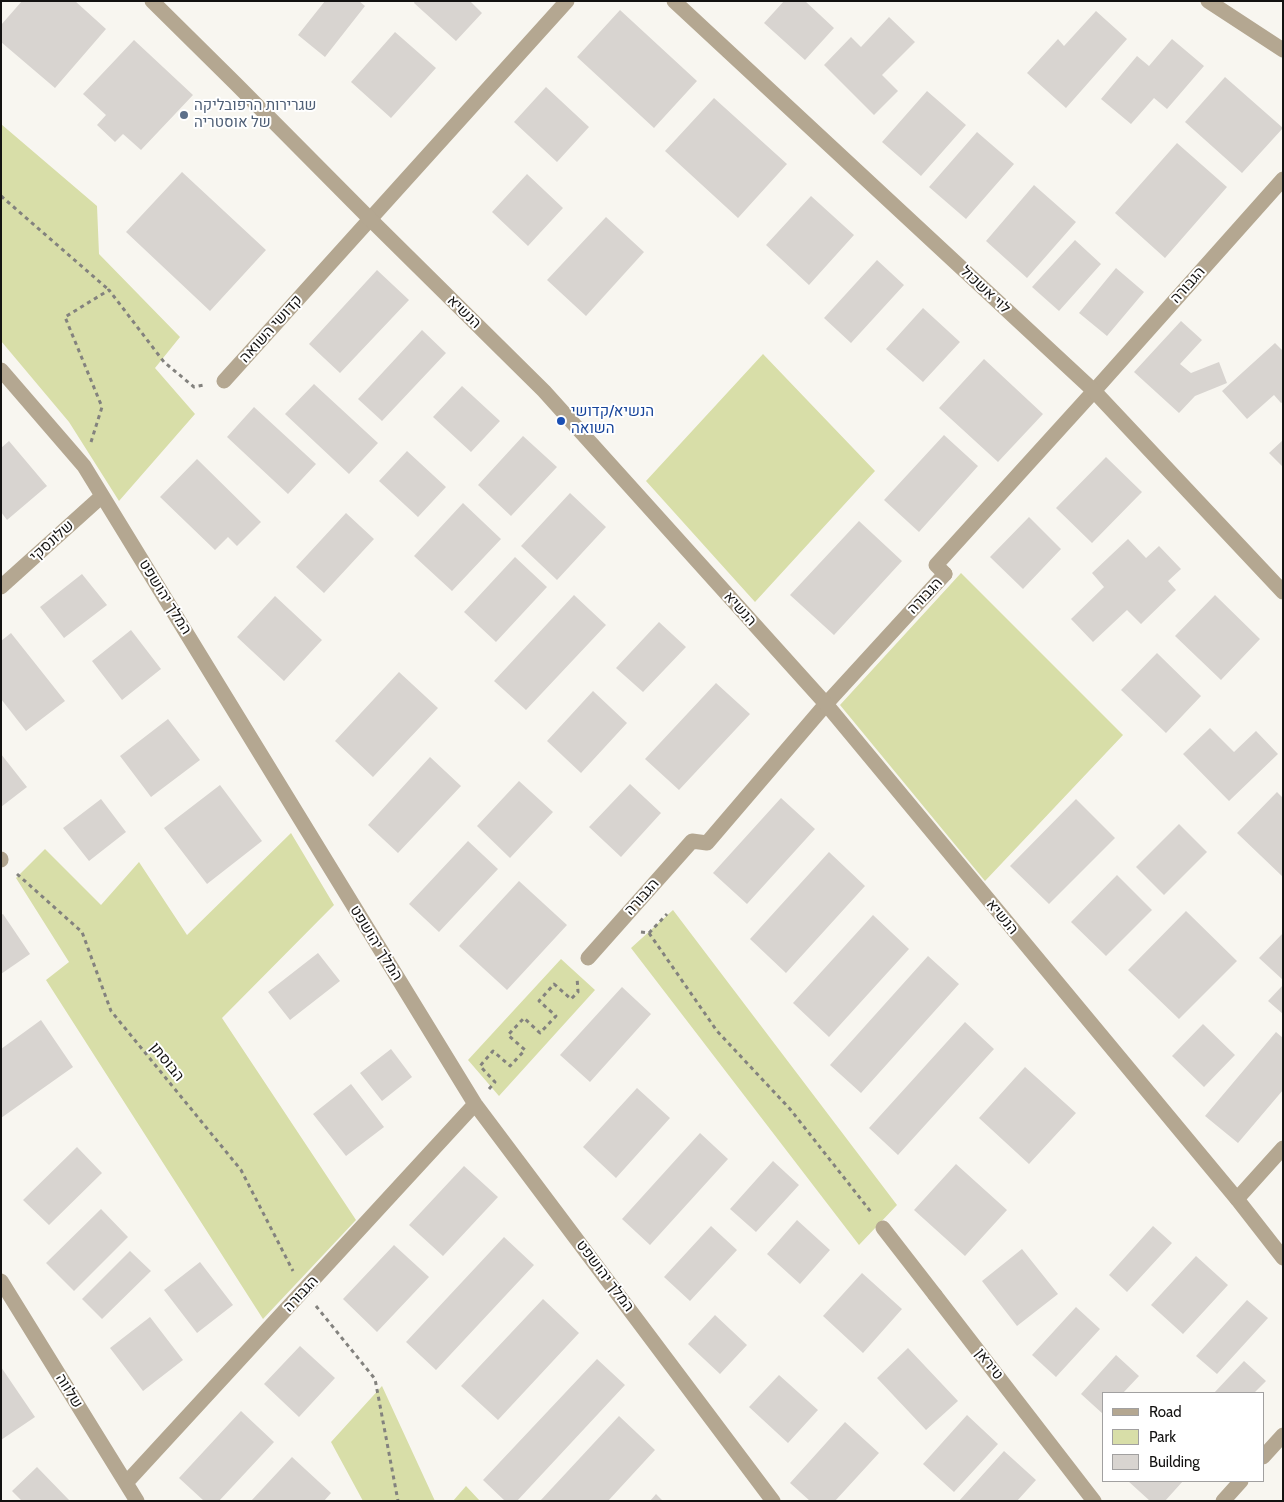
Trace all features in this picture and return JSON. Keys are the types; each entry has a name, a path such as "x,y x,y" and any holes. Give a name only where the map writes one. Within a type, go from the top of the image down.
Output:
{"street":[{"name":"הנשיא","path":"152,1 244,91 370,220 544,390 826,704 1283,1258"},
{"name":"קדושי השואה","path":"224,381 567,1"},
{"name":"לוי אשכול","path":"674,1 1094,391 1283,592"},
{"path":"1208,1 1283,50"},
{"name":"הגבורה","path":"588,958 692,840 707,843 826,704 945,574 936,565 1283,179"},
{"name":"המלך יהושפט","path":"1,370 84,466 476,1104 774,1501"},
{"name":"שלונסקי","path":"1,587 102,496"},
{"name":"הגבורה","path":"126,1483 476,1104"},
{"path":"1236,1199 1283,1148"},
{"name":"טיראן","path":"884,1228 1094,1501"},
{"name":"שלווה","path":"1,1281 137,1501"},
{"path":"1264,1456 1283,1435"},
{"path":"1223,1501 1240,1482"}],"path":[{"path":"1,196 109,290 164,362 194,387 224,381"},
{"path":"84,466 102,407 64,317 109,290"},
{"name":"הבוסתן","path":"1,860 82,932 111,1011 241,1170 304,1291 375,1379 398,1501"},
{"path":"649,933 718,1031 790,1109 884,1228"},
{"path":"480,1066 494,1051 510,1066 515,1061 525,1050 508,1035 524,1018 540,1033 546,1028 556,1016 539,1001 554,984 571,999 578,992"}],"green space":[{"path":"1,124 97,206 99,254 180,337 155,368 195,414 119,501 69,422 1,341"},
{"path":"763,354 875,471 755,602 646,481"},
{"path":"961,573 1123,735 985,881 840,705"},
{"path":"291,833 334,905 222,1018 356,1220 263,1319 46,980 69,962 16,878 45,849 101,905 139,862 187,935"},
{"path":"673,910 897,1205 859,1245 631,948"},
{"path":"561,959 595,990 499,1096 468,1060"},
{"path":"382,1386 435,1501 363,1501 331,1442"},
{"path":"466,1486 480,1501 453,1501"}],"building":[{"path":"22,1 75,1 106,29 55,88 1,42 1,25"},
{"path":"325,1 359,1 365,6 325,57 298,35"},
{"path":"415,1 470,1 482,13 456,41 414,3"},
{"path":"784,1 805,1 834,28 805,60 764,23"},
{"path":"620,10 697,81 654,128 577,57"},
{"path":"1096,11 1127,39 1066,108 1027,73 1058,39 1064,46"},
{"path":"889,17 915,42 882,75 898,91 874,115 824,65 851,37 861,47"},
{"path":"395,32 436,68 391,118 351,82"},
{"path":"1172,39 1204,66 1167,109 1154,98 1131,124 1101,99 1137,56 1149,66"},
{"path":"134,40 193,95 141,150 123,134 115,142 97,125 106,115 83,94"},
{"path":"1225,77 1283,128 1242,173 1185,122"},
{"path":"546,87 589,127 557,162 514,122"},
{"path":"927,91 966,125 921,176 882,142"},
{"path":"714,98 787,164 738,218 665,151"},
{"path":"977,132 1014,164 966,219 929,187"},
{"path":"1177,143 1227,187 1165,258 1115,213"},
{"path":"182,172 266,250 210,311 126,232"},
{"path":"527,174 563,208 528,246 492,212"},
{"path":"1034,185 1076,222 1027,278 986,241"},
{"path":"811,196 854,235 809,285 766,245"},
{"path":"606,217 644,252 586,316 547,280"},
{"path":"1075,240 1101,264 1059,311 1032,287"},
{"path":"877,260 904,285 851,343 824,318"},
{"path":"1116,268 1144,292 1107,336 1079,313"},
{"path":"377,270 409,300 340,373 309,344"},
{"path":"923,308 960,342 923,382 886,349"},
{"path":"1181,321 1202,340 1180,364 1191,373 1219,362 1227,383 1195,396 1179,413 1134,372"},
{"path":"422,330 446,353 382,421 358,399"},
{"path":"1275,343 1283,351 1283,402 1281,403 1274,395 1247,419 1222,391"},
{"path":"984,359 1043,414 998,462 939,408"},
{"path":"314,384 378,443 349,474 285,414"},
{"path":"462,386 500,421 471,452 433,417"},
{"path":"254,407 316,464 288,494 227,437"},
{"path":"944,435 978,466 919,532 884,500"},
{"path":"523,436 557,467 511,516 478,485"},
{"path":"1283,440 1283,467 1269,453"},
{"path":"9,441 47,486 7,520 1,512 1,448"},
{"path":"407,451 446,487 418,517 379,481"},
{"path":"1106,457 1142,492 1092,543 1056,508"},
{"path":"197,459 261,522 237,546 228,537 215,550 160,497"},
{"path":"570,493 606,527 557,580 521,546"},
{"path":"463,503 501,539 452,591 414,556"},
{"path":"346,513 374,539 324,593 296,567"},
{"path":"1029,517 1061,549 1023,589 990,557"},
{"path":"859,521 902,561 834,635 790,595"},
{"path":"1128,539 1146,558 1159,546 1181,569 1168,581 1176,590 1141,624 1127,610 1093,642 1071,619 1104,587 1092,573"},
{"path":"515,557 547,587 496,642 464,612"},
{"path":"82,574 107,605 64,638 40,607"},
{"path":"574,595 606,625 526,710 494,681"},
{"path":"1215,595 1260,639 1221,680 1175,636"},
{"path":"275,596 322,640 284,681 237,637"},
{"path":"659,622 686,647 643,692 616,668"},
{"path":"131,630 161,669 122,700 92,661"},
{"path":"11,633 65,701 26,731 1,699 1,641"},
{"path":"1157,653 1201,696 1166,733 1121,690"},
{"path":"399,672 438,708 373,777 335,741"},
{"path":"716,683 750,714 679,790 645,759"},
{"path":"593,691 627,723 581,773 547,741"},
{"path":"168,719 200,760 151,797 120,756"},
{"path":"1210,728 1234,752 1256,731 1278,754 1229,801 1183,754"},
{"path":"1,754 27,787 1,807"},
{"path":"430,757 461,786 398,853 368,825"},
{"path":"519,781 553,812 510,858 477,826"},
{"path":"630,784 661,813 621,857 589,827"},
{"path":"220,785 262,841 207,884 164,828"},
{"path":"1277,792 1283,798 1283,877 1237,833"},
{"path":"781,798 815,829 747,904 713,873"},
{"path":"101,799 126,832 89,861 63,828"},
{"path":"1076,799 1115,838 1049,904 1010,866"},
{"path":"1179,824 1207,852 1164,895 1136,867"},
{"path":"468,841 498,869 439,932 409,904"},
{"path":"829,852 865,886 786,973 750,939"},
{"path":"1117,875 1152,910 1106,956 1071,922"},
{"path":"519,881 567,925 507,990 459,946"},
{"path":"1186,911 1237,961 1179,1019 1128,970"},
{"path":"3,914 30,954 1,974 1,915"},
{"path":"873,915 909,949 829,1037 793,1003"},
{"path":"1283,933 1283,980 1259,958"},
{"path":"318,953 340,981 290,1020 268,992"},
{"path":"928,956 959,984 861,1093 830,1065"},
{"path":"1283,985 1283,1014 1268,1001"},
{"path":"622,987 651,1014 590,1082 560,1055"},
{"path":"41,1020 73,1067 1,1118 1,1049"},
{"path":"965,1022 994,1049 898,1155 869,1128"},
{"path":"1203,1024 1235,1055 1204,1087 1172,1056"},
{"path":"1276,1032 1283,1038 1283,1090 1238,1143 1205,1116"},
{"path":"391,1049 412,1077 382,1101 360,1073"},
{"path":"1025,1067 1076,1113 1029,1164 979,1118"},
{"path":"351,1084 384,1127 346,1156 313,1114"},
{"path":"637,1088 670,1118 616,1178 583,1147"},
{"path":"700,1133 728,1159 650,1245 622,1219"},
{"path":"77,1147 102,1173 49,1225 23,1200"},
{"path":"773,1161 799,1185 756,1232 730,1209"},
{"path":"956,1164 1007,1210 965,1256 914,1210"},
{"path":"464,1166 498,1197 443,1256 409,1225"},
{"path":"101,1209 128,1237 74,1291 46,1263"},
{"path":"797,1220 830,1250 800,1284 767,1254"},
{"path":"711,1226 737,1250 690,1301 664,1277"},
{"path":"1153,1226 1172,1243 1127,1292 1109,1275"},
{"path":"504,1237 534,1265 436,1370 406,1342"},
{"path":"394,1245 429,1277 377,1332 343,1299"},
{"path":"1022,1249 1058,1294 1017,1326 982,1281"},
{"path":"130,1251 151,1271 102,1319 82,1299"},
{"path":"1196,1256 1228,1285 1183,1334 1151,1305"},
{"path":"200,1262 233,1305 197,1333 164,1290"},
{"path":"862,1273 902,1309 863,1353 823,1316"},
{"path":"543,1299 579,1333 498,1420 461,1386"},
{"path":"1247,1300 1268,1318 1217,1374 1196,1356"},
{"path":"1076,1307 1100,1329 1056,1377 1032,1355"},
{"path":"715,1315 747,1345 720,1374 688,1344"},
{"path":"150,1317 183,1360 143,1391 110,1348"},
{"path":"300,1346 335,1378 299,1417 264,1384"},
{"path":"908,1348 958,1401 926,1430 877,1378"},
{"path":"1116,1355 1139,1376 1124,1392 1102,1392 1102,1413 1081,1394"},
{"path":"597,1359 625,1385 517,1501 505,1501 483,1480"},
{"path":"1244,1361 1266,1381 1255,1392 1215,1392"},
{"path":"1,1367 35,1417 1,1440"},
{"path":"779,1375 818,1410 788,1443 749,1407"},
{"path":"241,1411 274,1442 219,1501 204,1501 179,1478"},
{"path":"967,1415 998,1444 954,1492 923,1464"},
{"path":"619,1416 655,1450 608,1501 540,1501"},
{"path":"845,1422 879,1453 835,1501 810,1501 790,1483"},
{"path":"1004,1451 1036,1480 1017,1501 959,1501"},
{"path":"292,1457 331,1493 324,1501 251,1501"},
{"path":"37,1467 70,1501 22,1501 12,1491"},
{"path":"1129,1482 1182,1482 1165,1501 1150,1501"},
{"path":"656,1494 663,1501 650,1501"}],"place":[{"name":"שגרירות הרפובליקה של אוסטריה","path":"184,115"},
{"name":"הנשיא/קדושי השואה","path":"561,421"}]}
